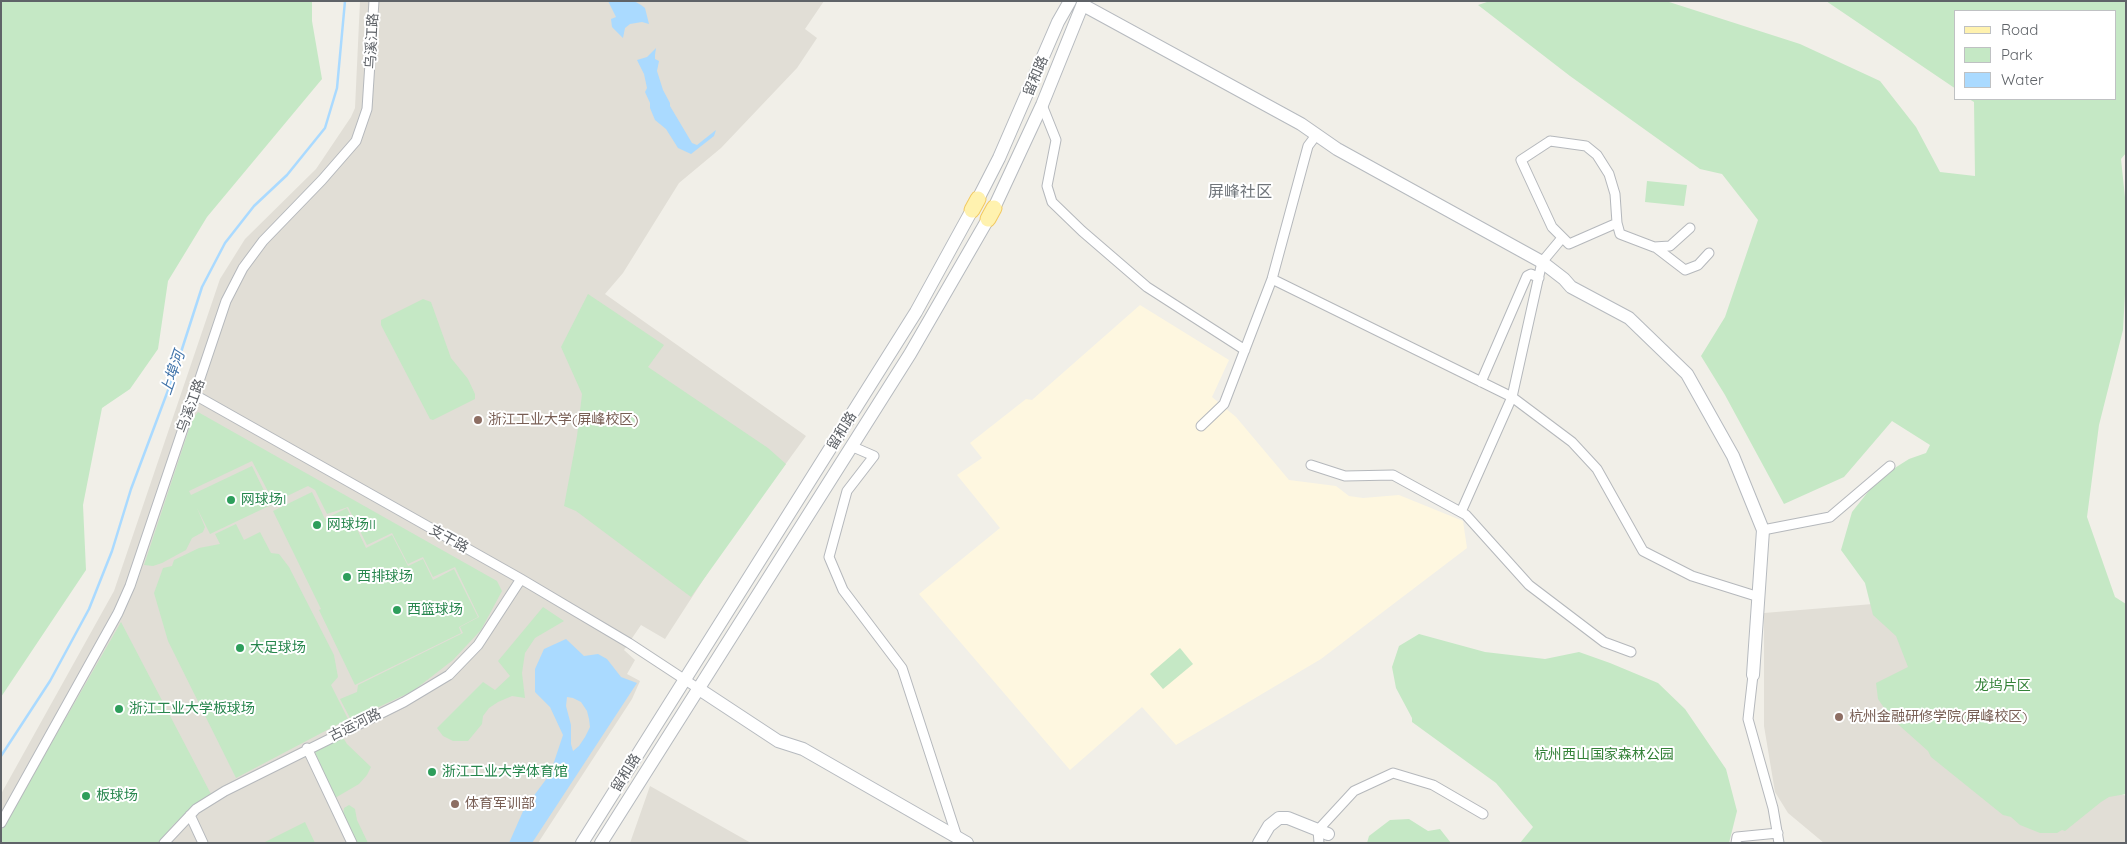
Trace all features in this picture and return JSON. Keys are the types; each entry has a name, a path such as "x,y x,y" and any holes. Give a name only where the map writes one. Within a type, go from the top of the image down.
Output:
{"main road":[{"name":"留和路","path":"582,843 916,312 999,158 1058,22 1070,1"},
{"name":"留和路","path":"602,843 925,329 991,213 1042,105 1081,2"},
{"path":"1081,2 1317,134 1337,149 1542,262 1571,287 1629,318 1687,374 1733,456 1763,530 1753,675"},
{"path":"699,688 778,741 803,749 962,840"},
{"path":"1259,843 1269,826 1278,818 1288,818 1322,836"}],"street":[{"name":"乌溪江路","path":"1,823 118,613 130,586 226,301 243,268 263,241 322,180 356,141 367,109 374,1"},
{"path":"1042,105 1056,140 1047,186 1052,202 1082,232 1147,287 1244,350"},
{"path":"1201,426 1224,404 1272,279 1308,146 1317,134"},
{"path":"1617,223 1569,244 1552,227 1521,160 1550,141 1586,146 1597,155 1609,174 1616,194 1617,223 1620,234 1654,247 1685,270 1698,265 1709,253"},
{"path":"1654,247 1670,246 1690,228"},
{"path":"1461,512 1512,397 1542,262 1562,238"},
{"path":"1481,382 1527,276 1531,274 1539,278"},
{"path":"1272,279 1512,397 1572,442 1597,469 1643,551 1692,576 1759,597"},
{"name":"支干路","path":"195,395 521,579 629,643 699,688"},
{"path":"851,446 874,456 847,491 829,557 843,590 902,668 962,840"},
{"path":"1311,465 1345,476 1393,475 1461,512 1466,515 1529,585 1604,642 1631,652"},
{"path":"1763,530 1830,518 1890,466"},
{"name":"古运河路","path":"164,843 196,809 225,791 307,748 404,702 449,675 478,644 521,579"},
{"path":"1753,675 1748,719 1773,808 1779,843"},
{"path":"307,748 352,843"},
{"path":"1322,836 1354,791 1393,774 1433,785 1484,814"},
{"path":"190,815 203,843"},
{"path":"1736,843 1737,838 1778,833"}],"shaded area":[{"name":"浙江工业大学(屏峰校区)","path":"360,1 824,1 805,29 817,38 797,68 721,148 679,183 623,273 605,294 806,436 718,557 665,639 641,625 624,650 635,660 627,674 640,681 632,699 538,843 1,843 1,794 114,591 220,279 245,239 316,169 355,108"},
{"path":"1140,305 1229,360 1212,397 1236,417 1289,480 1336,486 1349,496 1363,498 1399,495 1463,521 1467,548 1321,659 1176,745 1142,707 1070,770 919,594 1000,528 957,475 982,458 970,443 1026,399 1032,400"},
{"name":"杭州金融研修学院(屏峰校区)","path":"1897,602 2117,792 2126,796 2126,843 1824,843 1788,813 1775,792 1764,726 1764,613"},
{"path":"650,786 751,843 630,843"}],"green space":[{"path":"1,1 312,1 312,21 322,79 207,217 168,281 158,349 130,389 102,408 83,505 86,570 1,697"},
{"name":"龙坞片区","path":"1490,1 1666,1 1800,44 1880,81 1916,127 1940,172 1975,176 1974,102 1971,100 2117,100 2117,10 1954,10 1954,88 1826,1 2126,1 2126,153 2121,159 2126,207 2126,277 2123,330 2099,425 2087,517 2115,597 2126,604 2126,794 2109,797 2065,831 2040,833 2020,825 2011,817 2003,815 1931,757 1928,751 1891,718 1878,699 1876,683 1908,667 1896,636 1873,615 1865,583 1841,550 1852,512 1879,478 1909,459 1926,453 1930,445 1892,421 1844,477 1784,504 1725,395 1701,356 1725,317 1758,220 1722,174 1700,169 1570,76 1478,5"},
{"path":"1647,181 1687,185 1684,206 1645,202"},
{"path":"588,294 664,345 648,367 768,448 786,464 691,597 576,511 564,506 577,436 582,394 561,347"},
{"path":"423,299 431,302 451,358 468,379 475,394 475,399 433,420 430,419 381,325 381,320"},
{"path":"198,412 497,581 502,591 481,630 453,660 413,691 351,720 340,699 357,692 358,685 463,633 460,627 479,617 455,567 433,577 423,557 408,564 392,533 367,545 348,507 327,514 315,490 308,486 283,498 272,499 252,461 189,491 191,495 252,466 271,505 210,534 197,508 205,527 203,532 192,538 186,550 162,563 153,566 144,565 192,420"},
{"name":"西篮球场","path":"312,492 325,519 347,508 366,548 392,535 408,566 423,559 433,580 454,569 478,617 459,627 461,633 355,685 319,610 321,609 273,511"},
{"path":"236,524 244,540 260,532 271,553 279,554 289,567 334,655 338,677 331,685 348,719 236,778 168,641 154,593 163,568 172,566 174,560 199,548 220,544 215,534"},
{"path":"543,607 564,621 535,638 525,653 522,673 525,698 512,696 489,708 483,716 482,724 468,741 453,741 443,736 437,728 483,682 495,690 510,676 498,661"},
{"name":"浙江工业大学板球场","path":"121,622 212,796 192,808 173,825 159,843 1,843 1,831"},
{"name":"杭州西山国家森林公园","path":"1419,634 1485,652 1545,659 1579,652 1658,683 1685,709 1726,769 1737,811 1729,843 1520,843 1533,827 1496,783 1412,722 1412,718 1396,688 1392,667 1399,646"},
{"path":"1180,648 1193,664 1163,689 1150,674"},
{"path":"342,736 347,744 371,767 359,784 335,798 314,750"},
{"path":"349,805 355,809 357,820 368,843 356,843 343,815 344,808"},
{"path":"1409,819 1428,831 1440,829 1451,843 1367,843 1369,836 1390,820"},
{"path":"305,822 315,843 263,843"}],"water":[{"path":"608,1 634,1 645,8 649,24 642,22 630,24 625,28 623,38 612,27 611,19 616,17"},
{"path":"656,48 655,59 659,61 657,71 663,90 670,106 692,143 697,145 716,130 714,136 691,154 678,148 666,129 655,120 650,108 645,92 647,88 644,74 637,60 647,57"},
{"path":"566,639 584,656 598,654 607,659 621,677 637,683 532,843 509,843 524,809 550,774 563,735 550,707 535,692 535,669 544,649","holes":["567,697 581,702 587,711 590,727 579,746 573,751 571,725 566,706"]}],"waterway":[{"name":"上埠河","path":"1,756 50,681 89,609 112,551 131,489 173,377 202,287 225,243 254,206 287,175 325,128 337,88 345,1"}],"place":[{"name":"浙江工业大学(屏峰校区)","path":"478,420"},
{"name":"网球场I","path":"231,500"},
{"name":"网球场II","path":"317,525"},
{"name":"西排球场","path":"347,577"},
{"name":"西篮球场","path":"397,610"},
{"name":"大足球场","path":"240,648"},
{"name":"浙江工业大学板球场","path":"119,709"},
{"name":"杭州金融研修学院(屏峰校区)","path":"1839,717"},
{"name":"浙江工业大学体育馆","path":"432,772"},
{"name":"板球场","path":"86,796"},
{"name":"体育军训部","path":"455,804"}],"district":[{"name":"屏峰社区","path":"1240,192"}]}
